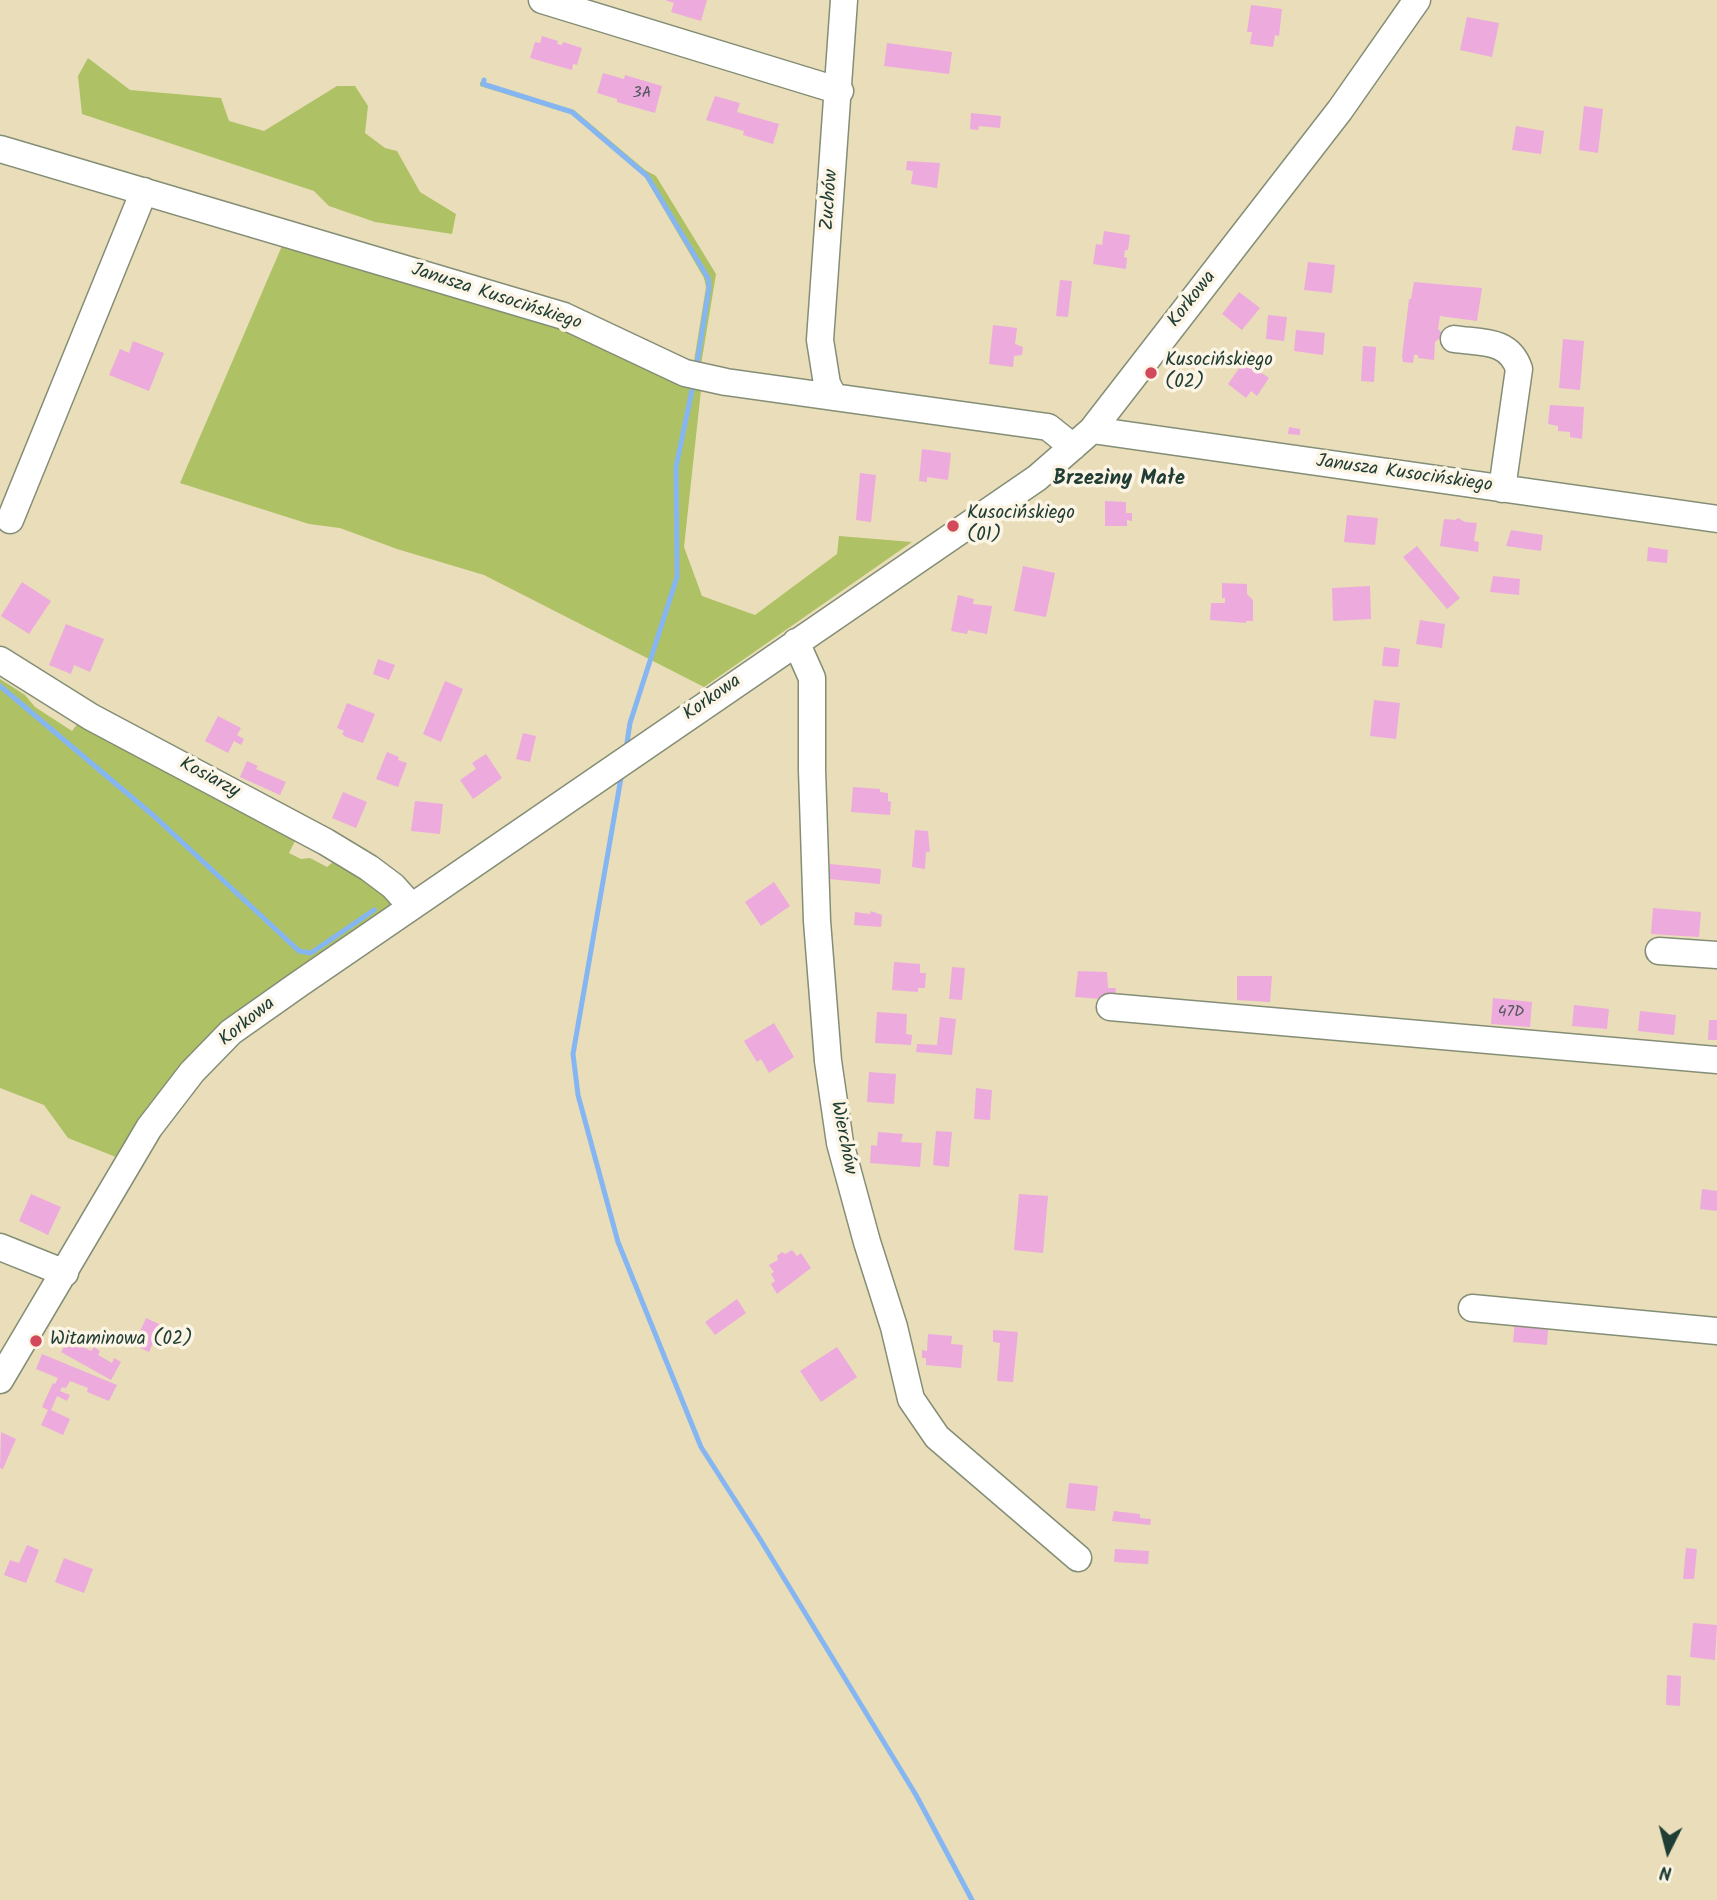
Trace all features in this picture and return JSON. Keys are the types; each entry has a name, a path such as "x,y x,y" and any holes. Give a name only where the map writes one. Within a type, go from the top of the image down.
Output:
{"street":[{"path":"542,0 840,91"},
{"name":"Zuchów","path":"834,397 827,384 820,340 845,0"},
{"name":"Korkowa","path":"0,1380 149,1128 192,1072 231,1032 1037,478 1082,438 1340,110 1417,0"},
{"name":"Janusza Kusocińskiego","path":"0,149 564,316 685,373 726,382 1048,427 1082,438 1502,489 1717,519"},
{"path":"10,520 144,191"},
{"path":"1454,340 1503,346 1514,356 1519,369 1502,489"},
{"name":"Wierchów","path":"796,642 812,678 817,921 828,1061 840,1143 894,1327 911,1399 937,1437 1078,1558"},
{"name":"Kosiarzy","path":"0,660 91,717 326,842 369,868 411,906"},
{"path":"1659,951 1717,955"},
{"path":"1110,1007 1717,1060"},
{"path":"0,1247 65,1272"},
{"path":"1472,1308 1717,1331"}],"green space":[{"path":"88,58 130,90 221,98 229,121 264,131 337,86 355,86 368,106 365,133 385,148 397,151 420,192 456,214 452,234 375,222 329,206 314,191 82,114 78,76"},
{"path":"480,82 574,110 645,170 656,176 716,274 700,371 652,350 694,361 706,287 704,278 645,177 571,114 480,86"},
{"path":"285,239 454,287 715,388 717,394 701,390 684,547 702,596 755,615 837,554 839,536 912,542 704,687 484,575 397,549 340,528 309,524 180,483"},
{"path":"0,679 25,695 35,707 72,731 82,718 299,833 289,853 301,859 310,858 327,867 333,862 341,861 396,905 305,968 121,1159 68,1138 44,1105 0,1088"}],"building":[{"path":"665,0 707,0 701,21 671,12 674,3"},
{"path":"1251,5 1282,9 1279,36 1275,35 1273,47 1250,44 1252,32 1247,32"},
{"path":"1467,17 1499,23 1492,57 1460,50"},
{"path":"542,36 558,41 557,44 562,45 563,42 582,48 577,65 573,64 572,70 530,58 535,42 540,43"},
{"path":"887,43 952,52 949,74 884,66"},
{"path":"603,73 624,79 625,75 662,86 655,113 597,93"},
{"path":"715,96 740,103 737,112 779,124 773,144 743,135 744,131 706,120"},
{"path":"1584,106 1603,109 1598,153 1579,150"},
{"path":"971,113 1001,116 1000,128 979,126 978,130 970,129"},
{"path":"1516,126 1544,131 1541,154 1512,150"},
{"path":"907,161 940,163 937,188 911,184 913,171 906,170"},
{"path":"1104,231 1130,235 1124,257 1127,258 1126,269 1093,264 1096,244 1102,245"},
{"path":"1308,262 1335,265 1332,293 1304,290"},
{"path":"1060,280 1072,281 1068,317 1056,316"},
{"path":"1414,282 1482,288 1477,321 1440,316 1438,329 1442,333 1435,342 1434,360 1414,355 1413,363 1403,362 1402,356 1409,299"},
{"path":"1239,292 1260,308 1242,330 1222,314"},
{"path":"1268,315 1287,317 1284,341 1266,339"},
{"path":"993,325 1017,328 1015,344 1023,347 1022,355 1014,356 1013,367 989,364"},
{"path":"1296,330 1325,333 1323,355 1294,351"},
{"path":"1563,339 1584,341 1580,390 1559,388"},
{"path":"133,341 164,353 149,391 109,375 120,349 129,353"},
{"path":"1363,346 1376,347 1374,382 1361,381"},
{"path":"1252,350 1263,359 1256,369 1269,378 1257,396 1251,391 1246,398 1228,384"},
{"path":"1550,405 1584,407 1582,439 1570,437 1570,432 1558,431 1558,426 1548,424"},
{"path":"1289,427 1300,429 1300,435 1288,434"},
{"path":"922,449 951,453 948,480 927,477 927,482 919,481"},
{"path":"860,473 876,475 871,522 856,520"},
{"path":"1105,501 1126,502 1126,513 1132,513 1132,521 1127,520 1127,526 1105,526"},
{"path":"1347,515 1378,518 1375,545 1344,542"},
{"path":"1458,518 1477,523 1474,541 1479,542 1478,552 1440,546 1444,519"},
{"path":"1511,530 1543,535 1541,551 1506,546"},
{"path":"1417,546 1460,598 1447,609 1403,557"},
{"path":"1648,547 1668,550 1667,563 1647,561"},
{"path":"1023,566 1055,573 1046,617 1014,611"},
{"path":"1493,576 1520,579 1519,595 1490,592"},
{"path":"22,582 51,601 29,634 1,616"},
{"path":"1222,583 1247,584 1247,594 1253,600 1253,621 1246,623 1210,620 1211,603 1225,603 1225,598 1222,598"},
{"path":"1370,586 1371,619 1333,621 1332,588"},
{"path":"958,595 974,599 973,604 992,606 987,634 968,630 967,634 951,631"},
{"path":"1420,620 1445,624 1442,648 1416,644"},
{"path":"66,624 104,639 90,672 74,665 71,674 49,665"},
{"path":"1384,647 1400,649 1398,667 1382,666"},
{"path":"378,659 395,665 389,680 373,674"},
{"path":"445,681 463,689 441,742 423,734"},
{"path":"1374,700 1400,703 1396,739 1370,736"},
{"path":"347,703 375,714 363,743 346,737 342,734 344,731 337,728"},
{"path":"218,716 241,728 237,735 244,739 241,745 234,741 228,753 205,741"},
{"path":"523,733 536,736 530,762 516,759"},
{"path":"387,752 407,763 398,787 376,779"},
{"path":"486,754 502,778 473,799 460,780 476,769 472,763"},
{"path":"247,761 258,766 256,769 286,782 280,795 240,777"},
{"path":"853,787 880,789 880,792 888,793 888,801 891,802 890,815 851,812"},
{"path":"343,792 367,802 356,828 332,818"},
{"path":"415,801 443,804 440,834 411,831"},
{"path":"915,830 928,831 930,852 926,852 925,869 912,867"},
{"path":"830,864 881,869 880,884 829,879"},
{"path":"774,882 790,906 761,926 745,902"},
{"path":"1653,908 1701,912 1699,937 1651,934"},
{"path":"871,911 882,915 881,927 854,925 855,912 870,914"},
{"path":"894,962 920,964 920,973 926,973 925,988 918,988 918,992 892,990"},
{"path":"952,967 965,968 962,1000 949,999"},
{"path":"1078,971 1107,972 1108,988 1116,988 1115,1000 1075,997"},
{"path":"1237,976 1272,976 1270,1002 1237,1000"},
{"path":"1493,998 1532,1002 1530,1027 1491,1024"},
{"path":"1574,1005 1609,1009 1607,1029 1572,1026"},
{"path":"1640,1011 1676,1015 1674,1035 1638,1031"},
{"path":"877,1012 907,1014 906,1034 912,1035 911,1045 875,1043"},
{"path":"940,1017 956,1019 952,1055 916,1052 917,1044 937,1045"},
{"path":"1709,1020 1717,1020 1717,1040 1708,1040"},
{"path":"774,1023 794,1057 769,1073 761,1059 757,1062 744,1041"},
{"path":"869,1072 896,1074 894,1104 867,1102"},
{"path":"976,1088 992,1090 990,1120 974,1119"},
{"path":"936,1131 952,1132 949,1167 933,1165"},
{"path":"878,1132 903,1134 901,1142 922,1143 920,1167 870,1163 871,1145 877,1146"},
{"path":"1702,1189 1717,1191 1717,1211 1700,1209"},
{"path":"31,1194 61,1207 48,1235 19,1221"},
{"path":"1019,1194 1048,1196 1043,1253 1014,1250"},
{"path":"792,1250 797,1256 801,1253 811,1268 777,1294 771,1284 775,1281 771,1274 774,1272 769,1265 778,1260 777,1256 782,1252 785,1254"},
{"path":"737,1299 746,1313 715,1335 705,1322"},
{"path":"146,1318 161,1325 149,1352 134,1345"},
{"path":"1515,1320 1545,1322 1545,1329 1548,1330 1547,1345 1513,1342"},
{"path":"993,1330 1018,1332 1013,1382 997,1381 1000,1343 993,1342"},
{"path":"928,1334 952,1336 951,1344 963,1345 961,1368 926,1365 922,1350 927,1351"},
{"path":"69,1339 91,1351 94,1347 100,1351 98,1355 112,1363 114,1358 121,1362 111,1380 61,1352"},
{"path":"837,1347 857,1377 821,1402 800,1371"},
{"path":"42,1354 117,1385 109,1401 70,1381 66,1388 62,1387 60,1391 70,1395 67,1401 57,1396 51,1410 70,1419 63,1435 41,1425 48,1410 42,1407 58,1378 36,1369"},
{"path":"1,1432 16,1439 3,1469 0,1468"},
{"path":"1069,1483 1098,1486 1095,1511 1066,1508"},
{"path":"1114,1511 1140,1514 1140,1518 1151,1519 1150,1525 1112,1521"},
{"path":"27,1545 39,1550 26,1583 4,1575 10,1560 19,1563"},
{"path":"1686,1548 1697,1549 1694,1579 1683,1579"},
{"path":"1115,1549 1149,1551 1148,1564 1114,1562"},
{"path":"64,1558 93,1569 84,1593 55,1582"},
{"path":"1693,1623 1717,1625 1715,1660 1690,1657"},
{"path":"1667,1675 1681,1676 1680,1706 1666,1705"}],"waterway":[{"path":"484,80 483,84 572,112 647,176 708,278 709,288 697,364"},
{"path":"626,749 630,723 677,577 676,467 692,390"},
{"path":"0,686 154,816 299,951 311,953 374,910"},
{"path":"622,772 573,1054 578,1095 618,1242 701,1447 916,1795 972,1900"}],"place":[{"name":"Kusocińskiego (02)","path":"1151,373"},
{"name":"Kusocińskiego (01)","path":"953,526"},
{"name":"Witaminowa (02)","path":"36,1341"}],"district":[{"name":"Brzeziny Małe","path":"1119,480"}]}
